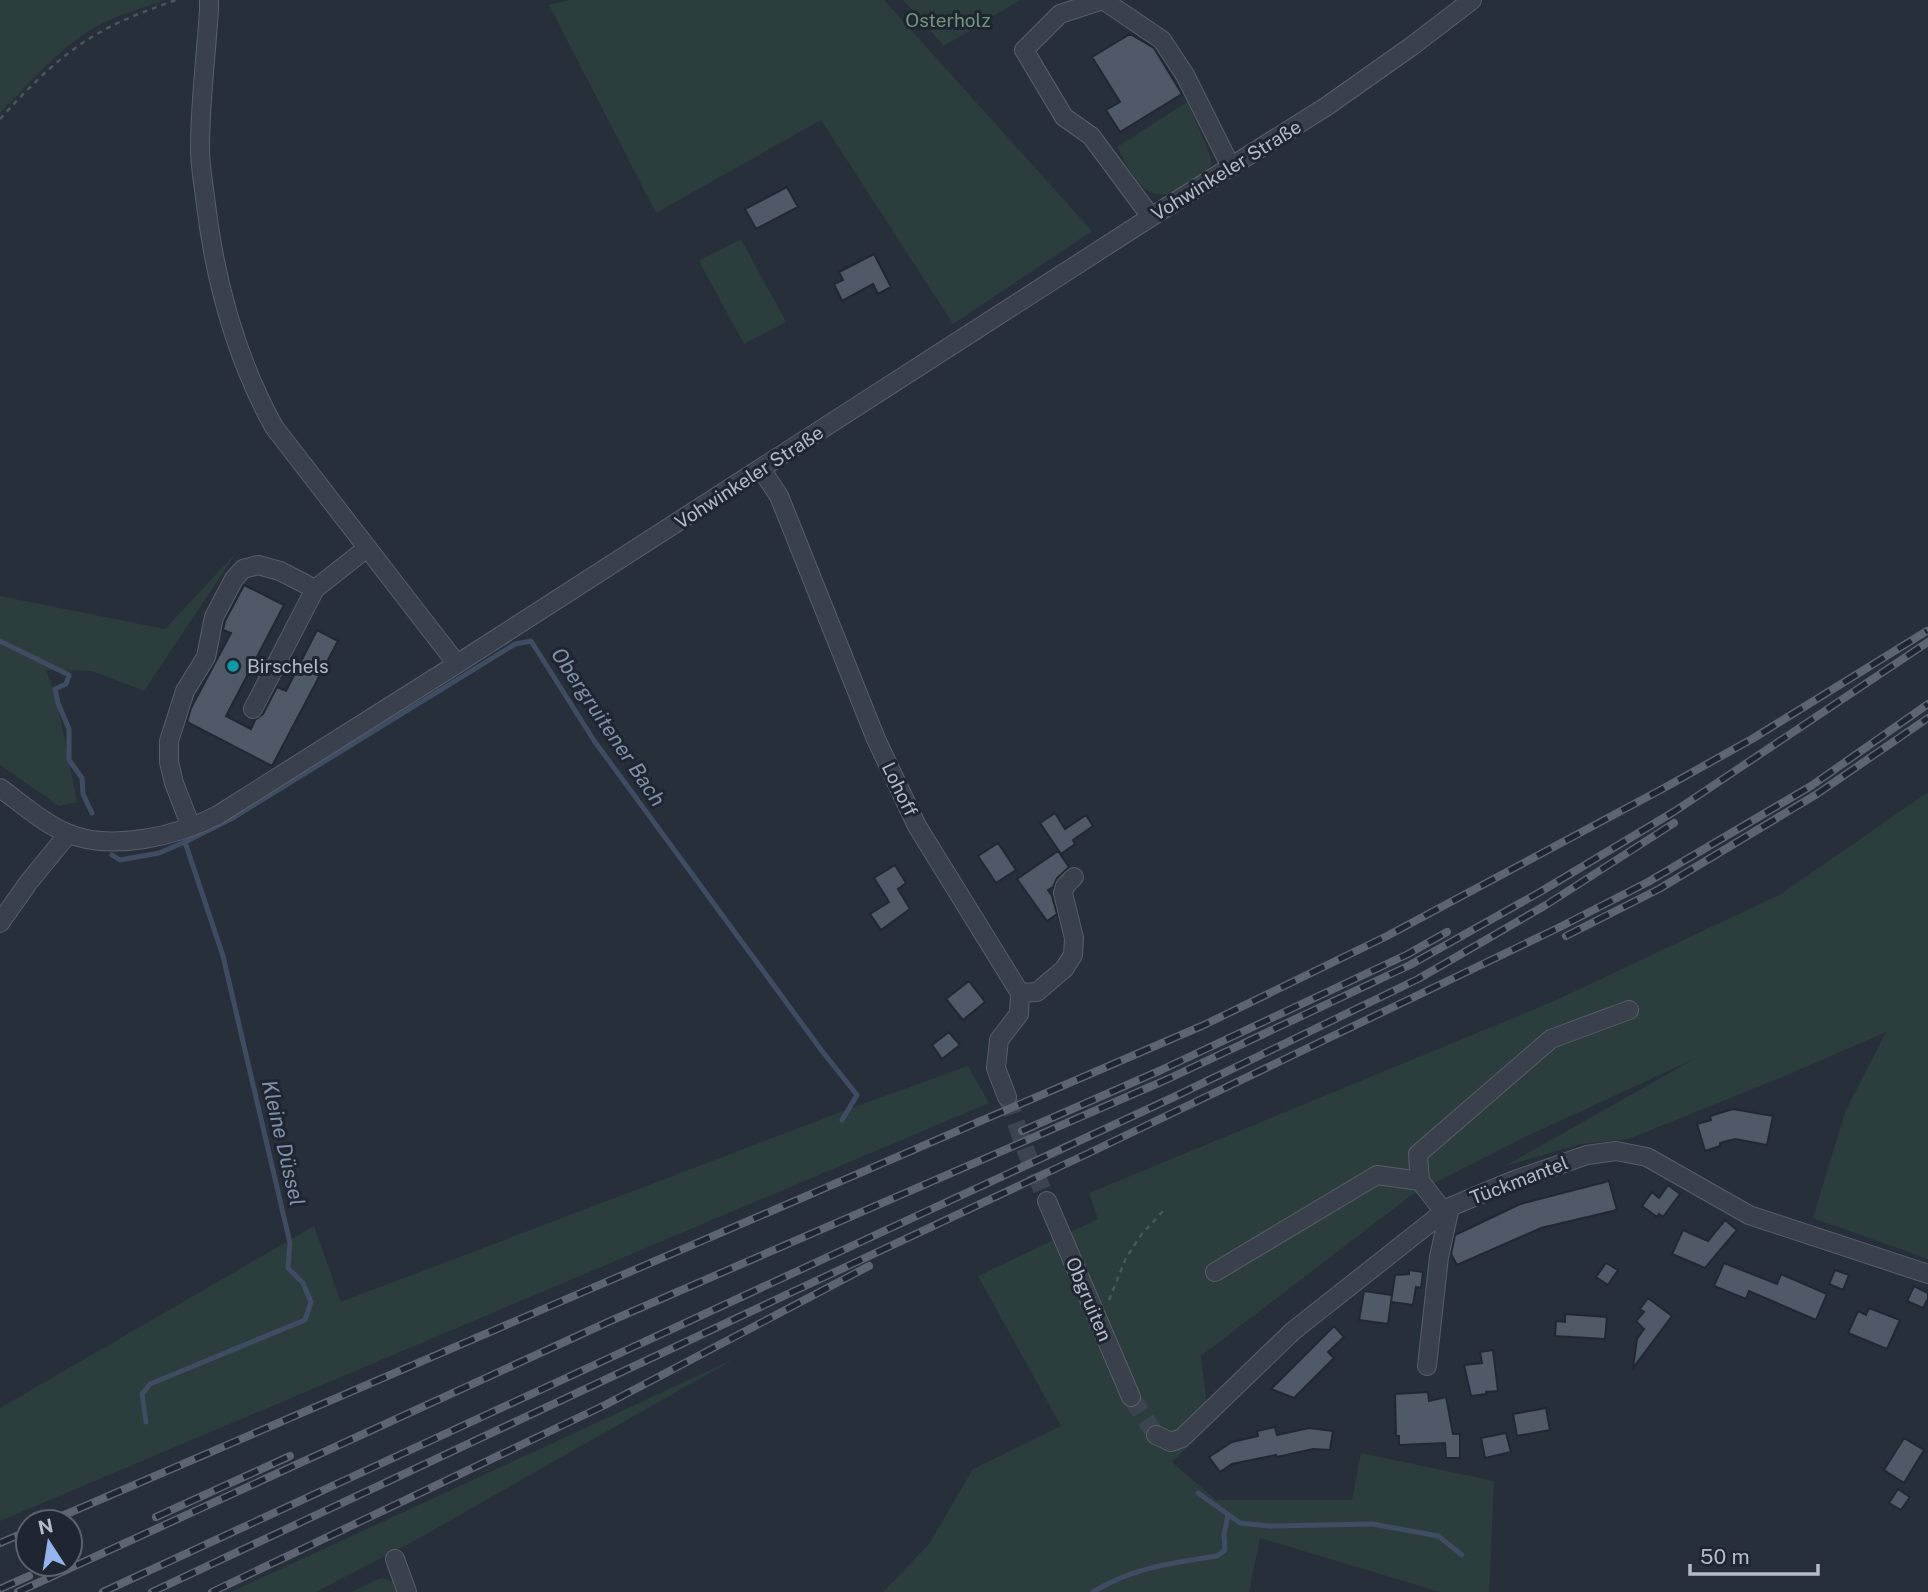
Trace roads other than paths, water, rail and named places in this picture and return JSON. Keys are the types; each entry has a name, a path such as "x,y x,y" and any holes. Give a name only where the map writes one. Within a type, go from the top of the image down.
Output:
{"street":[{"path":"209,0 208,37 201,95 200,152 208,226 223,298 237,347 256,396 274,427 457,664"},
{"path":"1151,217 1091,136 1064,117 1024,51 1060,14 1103,0 1162,40 1185,75 1231,167"},
{"name":"Vohwinkeler Straße","path":"0,788 68,834 91,840 120,841 160,835 191,827 223,812 1327,106 1472,0"},
{"name":"Lohoff","path":"761,469 779,496 876,739 917,826 1020,993"},
{"path":"253,709 315,589 367,548"},
{"path":"191,827 174,783 169,762 169,741 185,691 206,657 214,617 234,579 243,569 258,565 280,571 315,589"},
{"path":"0,923 68,834"},
{"path":"1007,1097 996,1068 999,1040 1019,1014 1020,993 1037,992 1064,969 1073,955 1074,938 1063,893 1065,886 1074,877"},
{"path":"1420,1181 1418,1154 1551,1039 1629,1010"},
{"name":"Tückmantel","path":"1163,1438 1182,1438 1293,1331 1447,1209 1511,1181 1587,1155 1616,1151 1647,1157 1749,1215 1928,1274"},
{"path":"1215,1272 1377,1175 1420,1181 1447,1209 1438,1257 1427,1366"},
{"name":"Obgruiten","path":"1047,1201 1131,1397"},
{"path":"396,1559 407,1592"}],"waterway":[{"name":"Kleine Düssel","path":"0,641 69,675 66,684 55,689 69,729 69,760 82,778 83,794 92,813"},
{"name":"Obergruitener Bach","path":"185,842 231,819 515,644 531,641 595,742 857,1095 842,1120"},
{"name":"Kleine Düssel","path":"112,855 120,860 159,853 185,842 223,956 290,1243 288,1268 303,1283 311,1302 305,1320 150,1384 142,1394 146,1422"},
{"name":"Obergruitener Bach","path":"1198,1493 1240,1523 1269,1526 1373,1524 1438,1536 1462,1555"},
{"path":"1093,1592 1138,1571 1217,1556 1225,1550 1224,1535 1228,1515"}],"tunnel":[{"path":"1007,1097 1047,1201"},
{"path":"1131,1397 1156,1435"}],"railway":[{"path":"81,1508 1204,1025 1387,936 1664,788 1752,739 1927,631"},
{"path":"18,1592 608,1322 1168,1079 1410,965 1540,892 1675,811 1928,642"},
{"path":"152,1592 1089,1153 1560,927 1648,882 1811,786 1928,704"},
{"path":"1566,936 1659,889 1817,794 1928,718"},
{"path":"103,1592 1174,1097 1418,979 1546,905 1674,823"},
{"path":"1022,1131 1159,1071 1408,954 1447,932"},
{"path":"212,1592 605,1405 869,1266"},
{"path":"156,1517 290,1456"},
{"path":"0,1543 14,1537"},
{"path":"0,1589 25,1578"}],"place":[{"name":"Birschels","path":"233,666"}],"park label":[{"name":"Osterholz","path":"948,20"}]}
